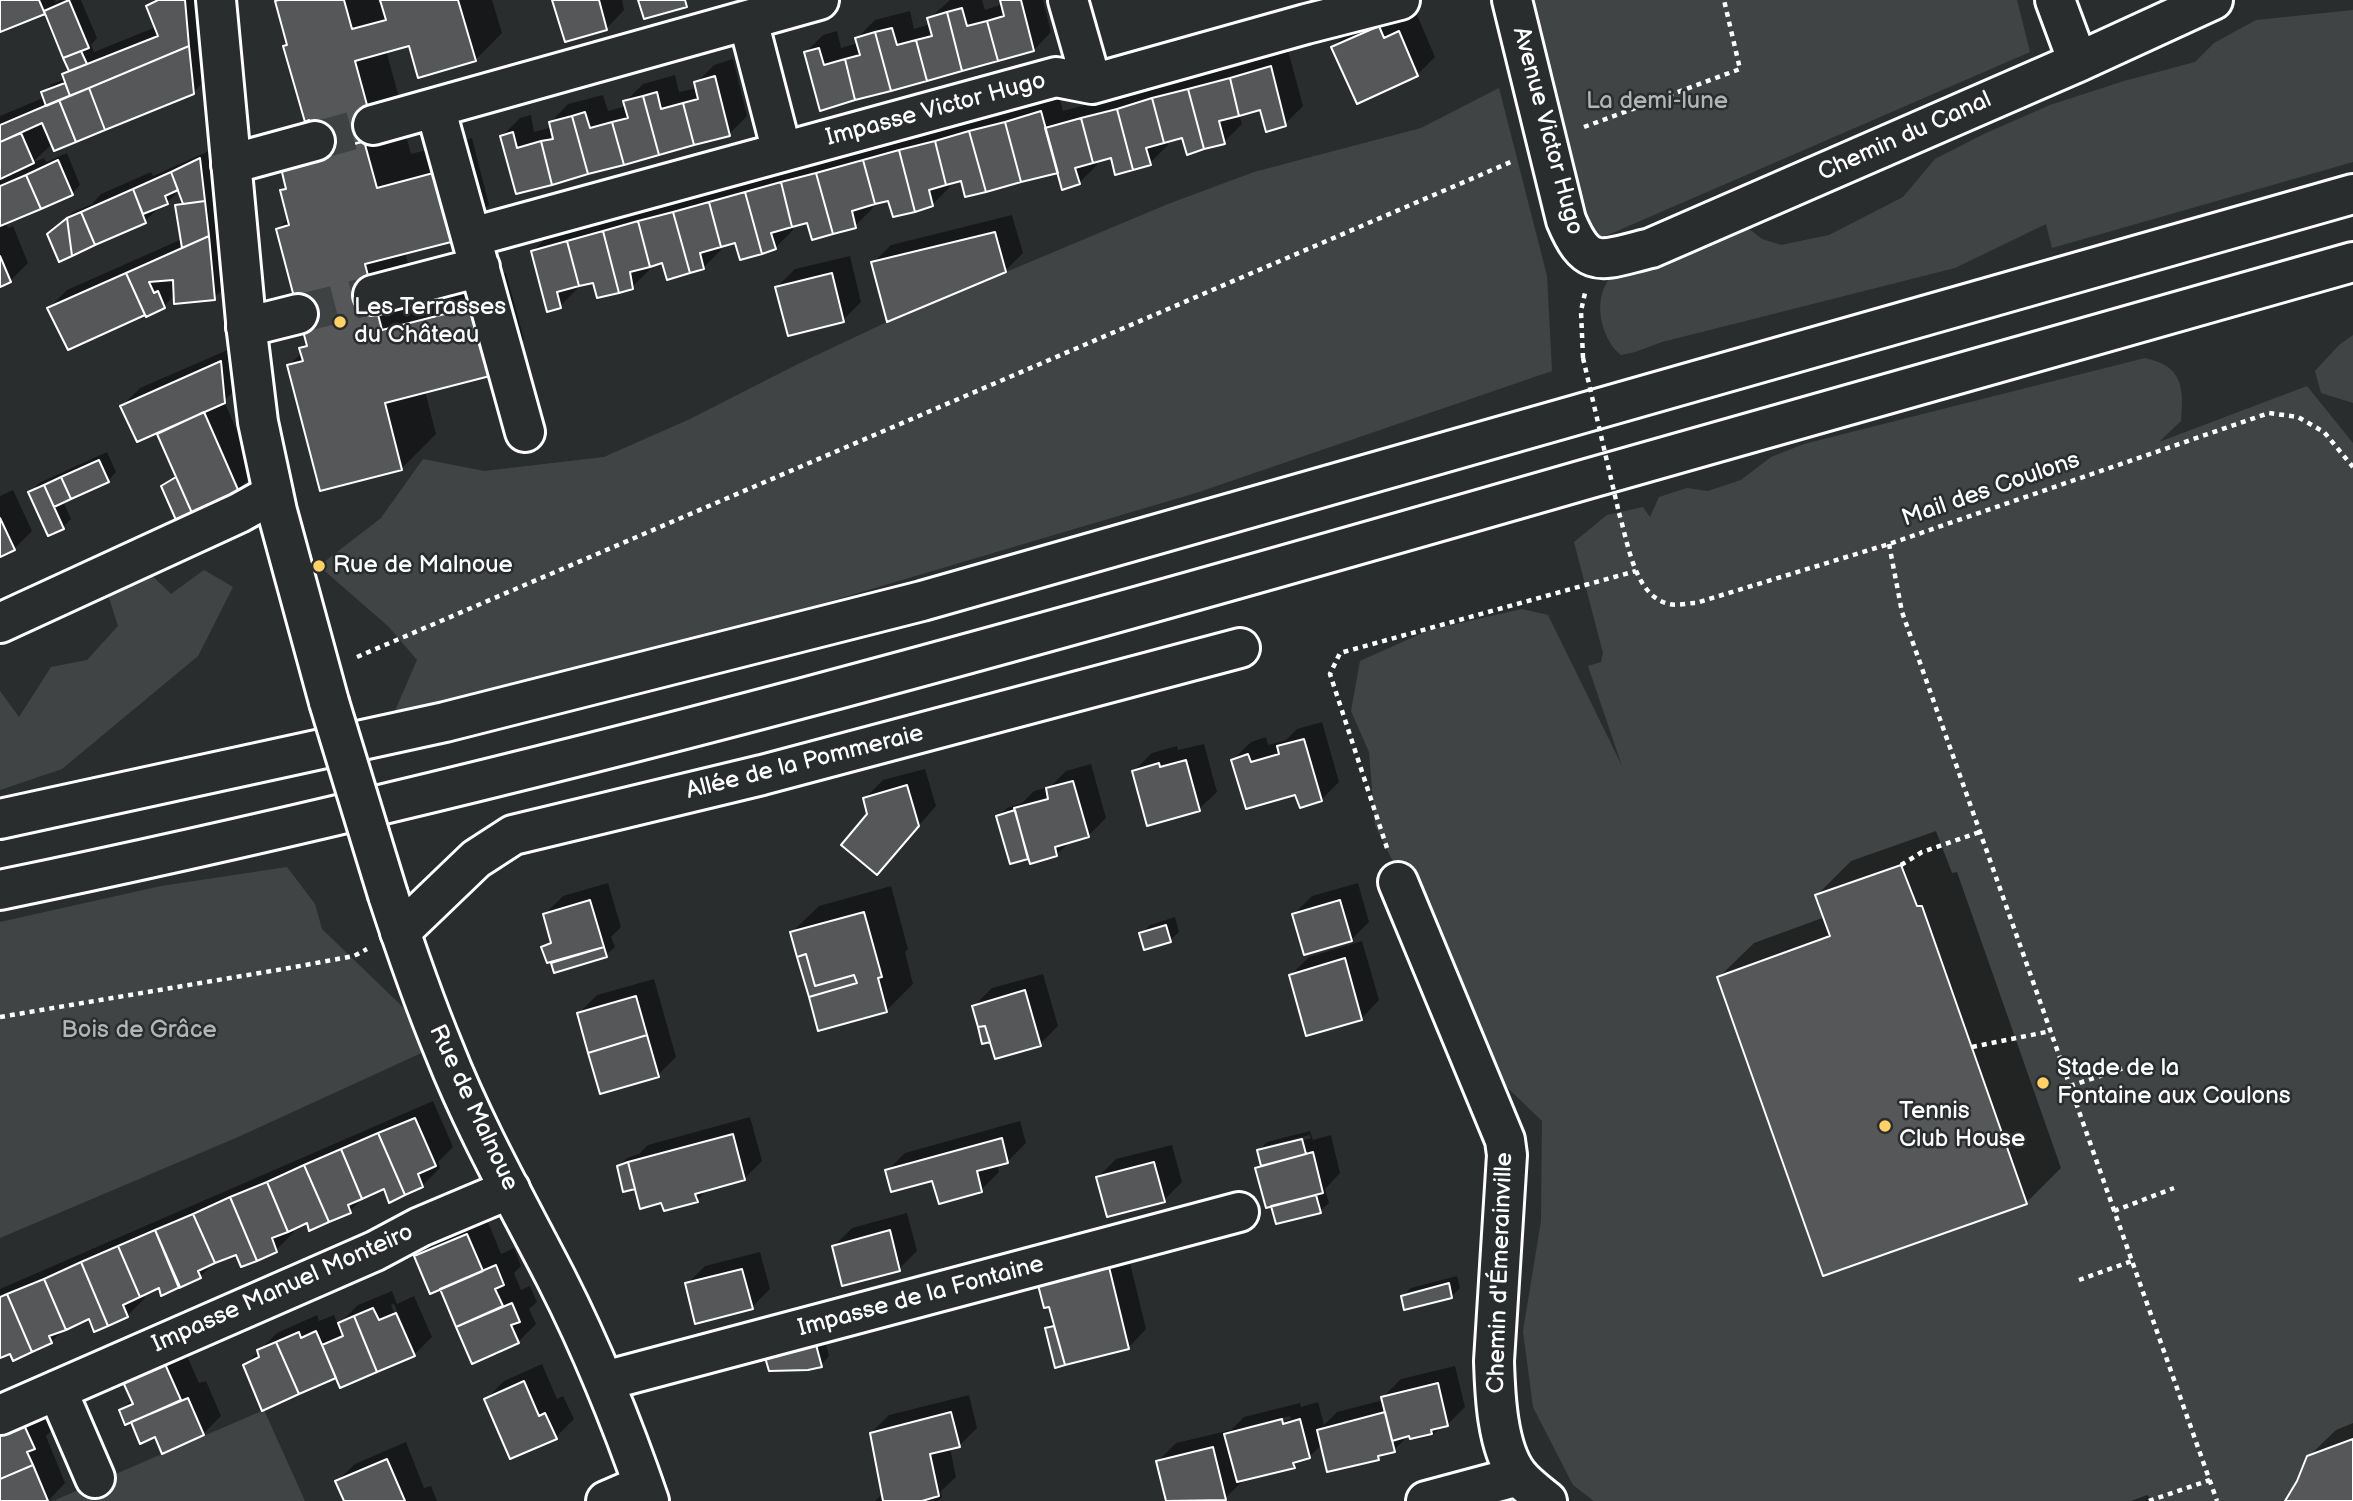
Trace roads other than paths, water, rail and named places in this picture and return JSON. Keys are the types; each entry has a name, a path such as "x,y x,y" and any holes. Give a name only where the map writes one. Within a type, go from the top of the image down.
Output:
{"main road":[{"name":"Rue de Malnoue","path":"216,0 246,327 258,422 273,494 325,688 400,932 444,1051 604,1381 631,1447 646,1493"},
{"path":"373,125 819,0"},
{"path":"1068,0 1092,84"},
{"name":"Impasse Victor Hugo","path":"373,295 476,252 782,152 1056,78 1092,84 1293,27 1400,0"},
{"name":"Avenue Victor Hugo","path":"1512,0 1566,220 1576,244 1591,257"},
{"path":"2055,0 2078,61"},
{"name":"Chemin du Canal","path":"1591,257 1608,258 1651,248 2213,0"},
{"path":"752,36 782,152"},
{"path":"440,125 525,432"},
{"path":"231,164 315,141"},
{"path":"0,820 445,722 922,601 2353,194"},
{"path":"0,890 173,854 469,785 841,689 1203,589 2353,262"},
{"path":"246,327 298,314"},
{"path":"0,623 239,513 273,494"},
{"name":"Allée de la Pommeraie","path":"400,932 476,859 513,835 762,775 1240,648"},
{"name":"Chemin d'Émerainville","path":"1398,882 1504,1140 1507,1155 1494,1361 1495,1394 1505,1448 1511,1464 1533,1489"},
{"name":"Impasse Manuel Monteiro","path":"0,1415 375,1251 419,1227 510,1189"},
{"name":"Impasse de la Fontaine","path":"604,1381 1239,1212"},
{"path":"57,1390 95,1478"},
{"path":"1426,1501 1533,1489"},
{"path":"606,1501 646,1493"}],"tunnel":[{"path":"315,141 373,125"},
{"path":"298,314 373,295"}],"place":[{"name":"Les Terrasses du Château","path":"340,322"},
{"name":"Rue de Malnoue","path":"319,566"},
{"name":"Stade de la Fontaine aux Coulons","path":"2043,1083"},
{"name":"Tennis Club House","path":"1885,1126"}],"park label":[{"name":"La demi-lune","path":"1657,102"},
{"name":"Bois de Grâce","path":"139,1031"}]}
